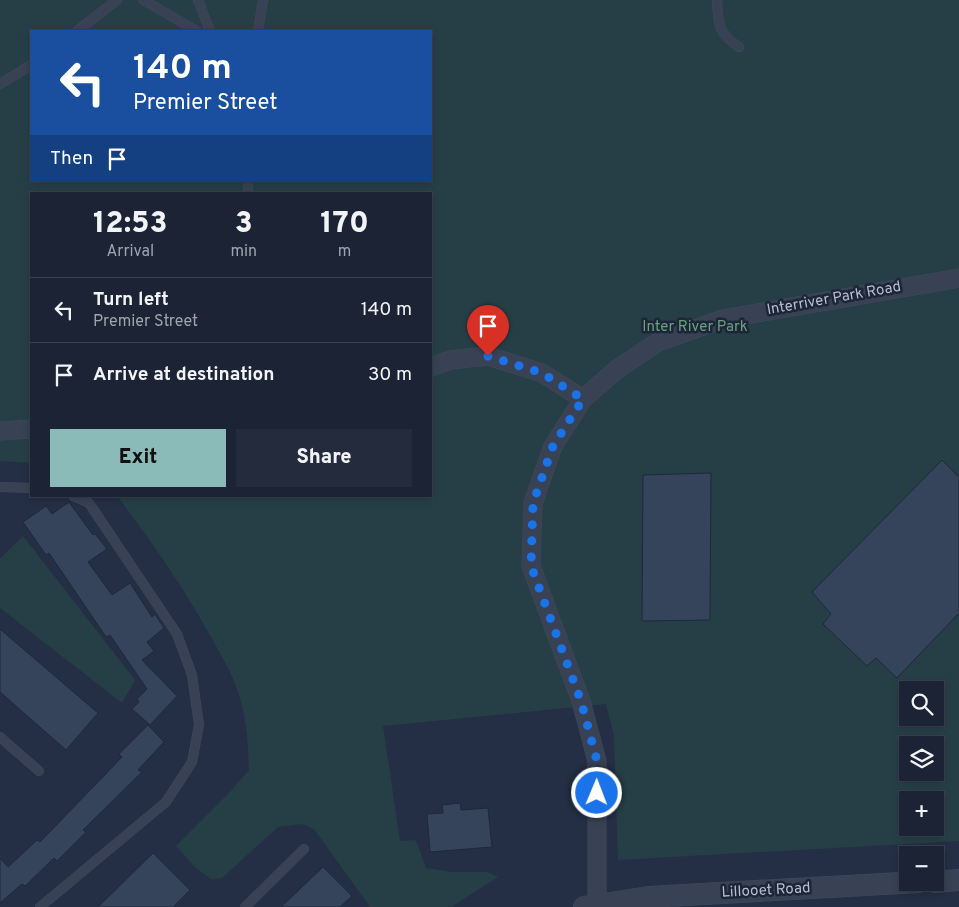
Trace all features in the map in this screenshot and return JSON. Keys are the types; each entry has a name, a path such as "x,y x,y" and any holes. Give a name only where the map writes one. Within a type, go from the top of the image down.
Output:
{"street":[{"name":"Interriver Park Road","path":"591,906 597,761 581,701 531,566 533,503 553,446 583,399 616,370 658,342 723,319 959,278"},
{"path":"432,367 450,360 488,356 542,373 583,399"},
{"path":"0,431 30,429"},
{"path":"944,881 959,880"},
{"name":"Lillooet Road","path":"591,906 649,897 899,883"}],"lane":[{"path":"78,30 117,0"},
{"path":"143,0 195,30"},
{"path":"198,0 210,30"},
{"path":"258,30 262,0"},
{"path":"717,0 718,22 726,39 738,47"},
{"path":"0,84 30,66"},
{"path":"0,487 30,488"},
{"path":"40,907 166,802 192,762 199,725 192,675 177,634 89,503 76,497"},
{"path":"0,737 39,770"},
{"path":"245,907 304,849"}],"green space":[{"name":"Inter River Park","path":"0,0 959,0 959,841 618,860 614,736 606,704 383,726 400,841 416,840 426,868 452,872 487,872 498,877 451,907 370,907 314,829 302,824 278,827 222,878 211,879 196,868 176,846 229,793 249,770 248,743 240,698 224,660 202,620 168,566 118,497 432,497 432,192 30,192 30,463 0,461"},
{"path":"23,536 135,680 122,703 0,608 0,559"}],"building":[{"path":"942,460 959,477 959,613 897,678 876,658 867,666 823,624 831,614 812,592"},
{"path":"711,473 710,620 642,621 643,475"},
{"path":"69,502 93,535 95,534 107,549 88,562 112,595 130,583 152,617 155,614 164,628 147,642 154,651 142,660 177,696 150,725 132,709 139,702 137,699 147,689 110,635 106,637 49,553 46,555 23,522 46,506 52,514"},
{"path":"0,629 98,713 66,750 0,692"},
{"path":"148,725 164,742 138,770 142,772 83,830 86,832 57,861 54,858 25,886 22,884 0,903 0,858 8,867 37,840 40,842 122,757 119,754"},
{"path":"460,803 461,810 488,808 492,847 430,852 427,814 443,813 442,805"},
{"path":"153,853 190,890 173,907 98,907"},
{"path":"323,867 352,896 340,907 281,907"}],"route":[{"path":"488,356 542,373 583,399 553,446 533,503 531,566 581,701 597,761 597,793"}]}
